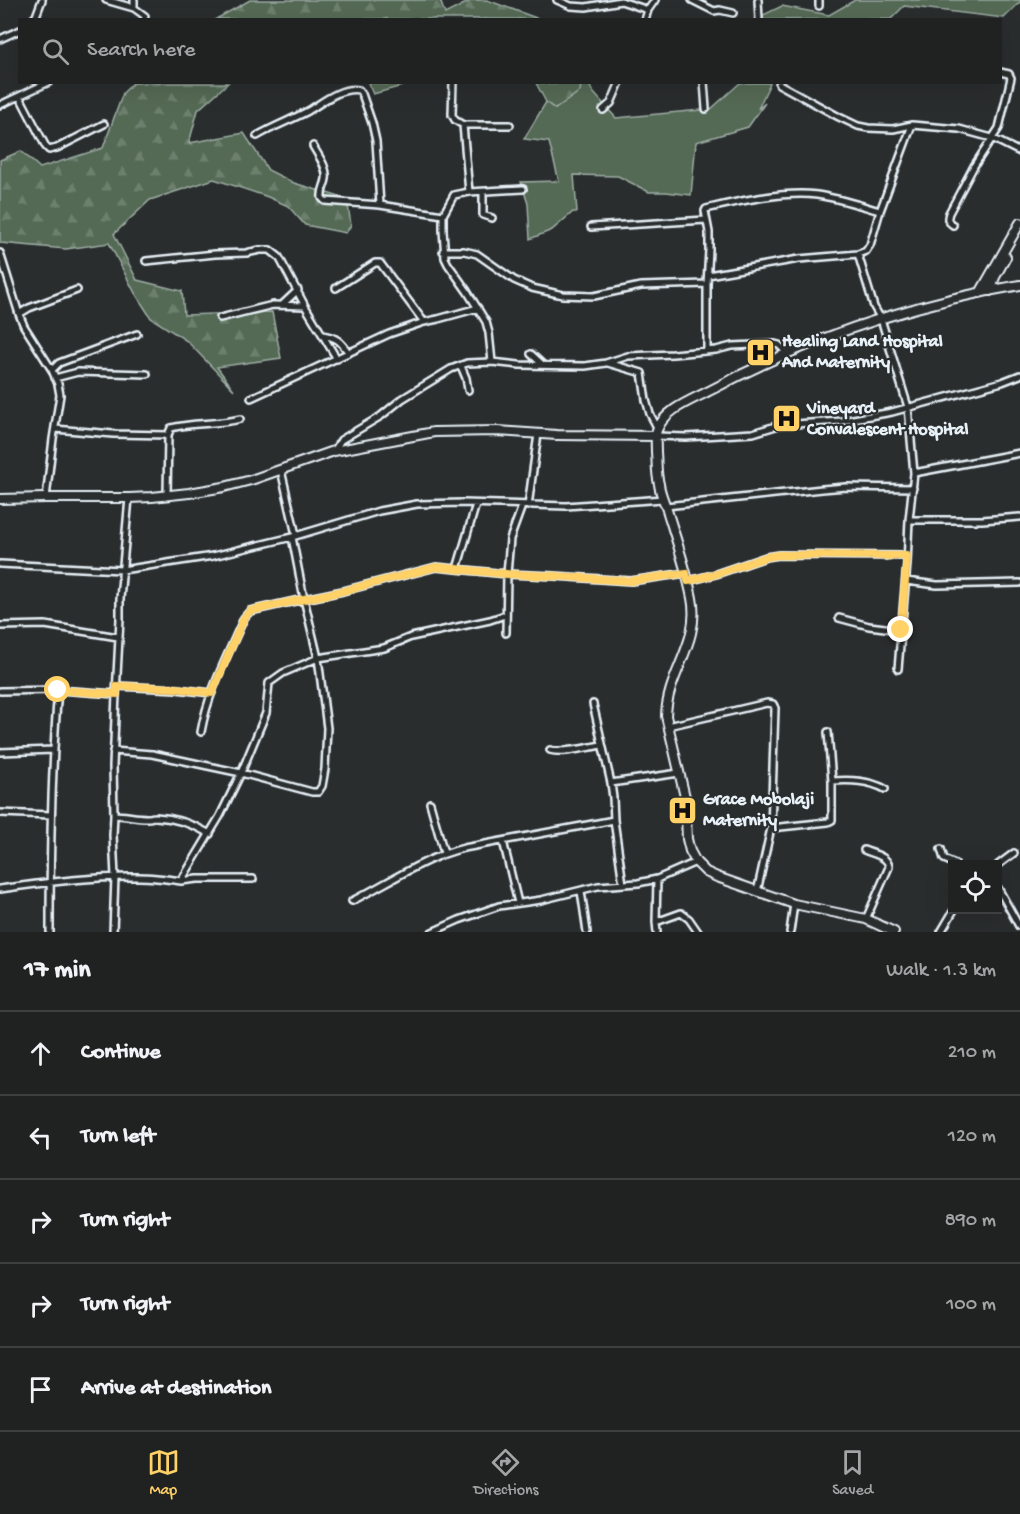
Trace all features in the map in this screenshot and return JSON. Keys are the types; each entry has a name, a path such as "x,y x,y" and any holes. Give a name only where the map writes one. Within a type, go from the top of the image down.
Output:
{"street":[{"path":"34,18 42,0"},
{"path":"106,0 134,8 144,18"},
{"path":"134,0 134,8"},
{"path":"557,0 571,6 586,7 621,0 648,10"},
{"path":"646,18 655,0"},
{"path":"692,0 714,11 733,13"},
{"path":"758,0 759,18"},
{"path":"713,18 714,11"},
{"path":"0,39 18,31"},
{"path":"953,225 947,219 949,213 974,166 999,128 1011,78 1009,74 1002,72"},
{"path":"0,105 45,84"},
{"path":"453,84 452,115 455,120 463,125 510,125"},
{"path":"603,110 611,103 619,84"},
{"path":"704,84 706,109"},
{"path":"779,84 858,126 893,129 912,125 959,129 992,138 1020,152"},
{"path":"257,136 328,98 353,89 359,90 372,123 380,205"},
{"path":"20,97 49,150 104,124"},
{"path":"463,125 469,192"},
{"path":"708,275 799,259 858,254 866,251 912,125"},
{"path":"313,146 326,175 321,192 322,198 329,202 380,205 443,214"},
{"path":"492,362 486,322 448,264 443,251 443,214 454,195 523,189"},
{"path":"483,192 483,215 492,218"},
{"path":"707,350 709,232 706,208 792,195 815,195 880,211"},
{"path":"591,226 706,220"},
{"path":"980,293 1020,223"},
{"path":"990,291 1020,231"},
{"path":"146,261 239,254 265,249 274,253 279,257 337,359"},
{"path":"443,251 477,254 514,280 532,288 563,295 594,296 641,286 707,284"},
{"path":"0,253 24,326 52,370 58,384 60,395 46,498"},
{"path":"858,254 908,407 914,472 898,669"},
{"path":"336,288 375,263 380,263 424,322"},
{"path":"995,277 1005,288"},
{"path":"657,432 668,414 680,406 787,353 880,319 930,304 1020,285"},
{"path":"19,314 77,290"},
{"path":"282,305 298,290"},
{"path":"220,318 273,305 305,306"},
{"path":"251,398 389,334 478,308"},
{"path":"52,370 59,363 136,334"},
{"path":"322,334 335,337 349,353"},
{"path":"334,451 341,440 381,416 402,399 451,369 467,363 579,366 606,363 628,356 775,344 787,353"},
{"path":"531,354 544,365"},
{"path":"606,363 642,373 646,400 657,432 657,474 693,600 691,639 669,692 667,704 668,726 685,797 687,839 690,851 696,862 706,872 717,877 794,904 866,919 894,932"},
{"path":"461,366 468,390"},
{"path":"54,378 78,372 147,374"},
{"path":"0,499 129,498 225,487 334,451 434,432 497,430 538,434 657,432 686,437 753,433 779,425 842,421 892,412 1020,375"},
{"path":"167,495 168,435 171,428 240,419"},
{"path":"55,429 113,434 168,435"},
{"path":"506,633 510,539 525,506 538,434"},
{"path":"914,472 1020,453"},
{"path":"113,751 152,754 241,773 312,792 318,792 322,786 327,735 318,658 304,599 281,470"},
{"path":"0,564 122,570 213,556 395,507 417,504 566,506 664,503 846,487 913,488"},
{"path":"113,932 115,877 113,751 122,570 129,498"},
{"path":"457,569 476,504"},
{"path":"909,520 982,520 1020,517"},
{"path":"201,732 212,693 246,614 258,609 343,591 436,567 507,574 631,581 716,574 766,557 779,555 907,556"},
{"path":"906,582 937,585 1020,583"},
{"path":"181,881 210,834 241,773 266,713 269,683 283,673 318,658 384,648 411,637 505,615"},
{"path":"839,618 869,626 901,630"},
{"path":"0,626 45,625 118,637"},
{"path":"117,686 176,688 212,693"},
{"path":"0,691 58,690 117,694"},
{"path":"50,932 49,882 53,750 58,690"},
{"path":"668,726 767,703 773,704 775,708 771,828 757,892"},
{"path":"593,704 614,798 614,820 623,884"},
{"path":"771,828 832,820 828,732"},
{"path":"550,750 566,751 602,745"},
{"path":"0,752 53,750"},
{"path":"611,783 679,773"},
{"path":"832,781 856,780 885,789"},
{"path":"430,803 444,853"},
{"path":"0,813 51,815"},
{"path":"114,815 184,821 210,834"},
{"path":"352,901 444,853 614,820"},
{"path":"503,841 518,903"},
{"path":"941,849 944,859 948,861"},
{"path":"864,850 889,863 866,919"},
{"path":"1002,862 1014,853"},
{"path":"432,932 499,906 541,900 598,886 657,879 696,862"},
{"path":"0,889 49,882 115,877 181,881 253,879"},
{"path":"657,879 657,932"},
{"path":"581,891 587,932"},
{"path":"1002,895 1019,926"},
{"path":"790,932 794,904"},
{"path":"656,922 681,913 689,919 698,932"},
{"path":"941,932 951,914"}],"green space":[{"path":"250,0 440,0 445,14 472,0 487,0 536,18 218,18"},
{"path":"855,0 1020,0 1004,18 904,6 892,18 757,18 782,6 829,15"},
{"path":"132,84 227,84 198,110 189,143 244,133 268,170 294,183 347,199 351,225 346,233 305,225 288,206 214,179 150,200 114,234 137,280 182,291 184,315 272,312 281,358 217,367 234,390 187,341 151,318 109,243 66,249 0,243 0,160 21,151 40,168 103,148 123,93"},
{"path":"368,84 409,84 373,94"},
{"path":"537,84 581,84 580,91 555,109 546,102"},
{"path":"581,84 589,84 616,118 711,109 739,84 770,84 758,109 765,103 748,127 696,142 691,195 649,192 618,176 574,175 577,212 573,212 552,230 530,239 528,204 521,182 559,181 549,142 524,139 546,102 555,109 580,91"}],"place":[{"name":"Healing Land Hospital And Maternity","path":"761,352"},
{"name":"Vineyard Convalescent Hospital","path":"786,419"},
{"name":"Grace Mobolaji Maternity","path":"682,810"}],"route":[{"path":"58,690 117,694 117,686 176,688 212,693 244,618 250,611 343,591 436,567 507,574 631,581 686,573 688,581 779,555 907,556 901,630"}]}
